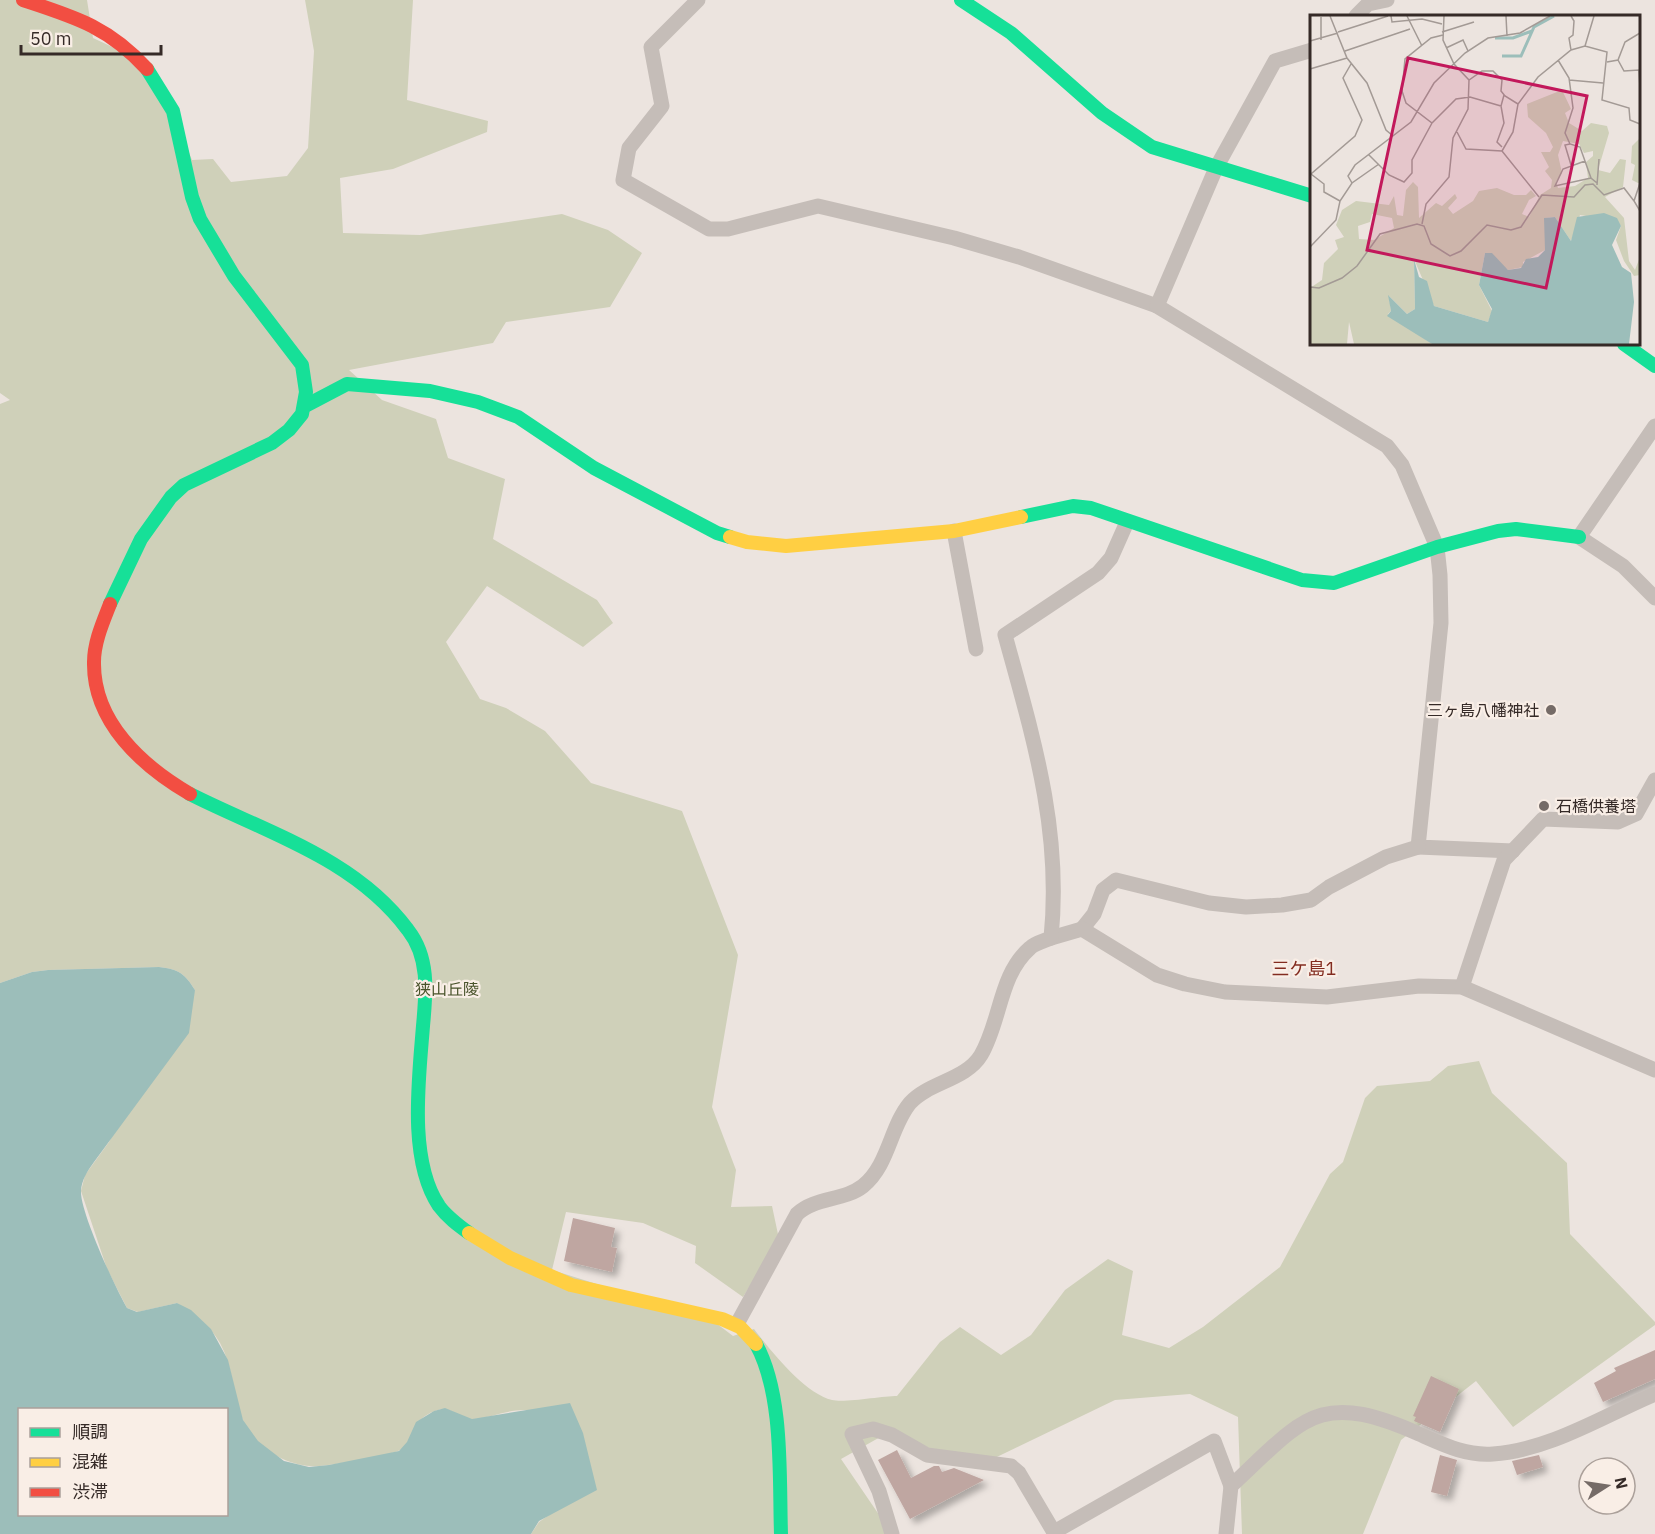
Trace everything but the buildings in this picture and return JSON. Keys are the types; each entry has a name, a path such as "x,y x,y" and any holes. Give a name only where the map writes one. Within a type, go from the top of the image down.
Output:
{"street":[{"path":"23,0 95,25 126,49 152,75 176,118 192,202 201,222 222,261 302,364 307,380 307,405 294,428 260,450 183,486 158,512 137,548 100,632 94,660 98,686 114,728 129,750 151,771 178,787 330,861 399,918 416,939 425,965 427,1000 422,1039 418,1148 428,1183 439,1208 460,1228 518,1262 566,1282 588,1290 705,1313 737,1324 754,1339 766,1365 779,1478 781,1534"},
{"path":"698,0 651,47 662,106 629,148 623,180 709,229 728,229 818,206 954,238 1019,257 1156,306 1387,446 1402,465 1437,547 1440,575 1441,623 1418,847"},
{"path":"961,0 984,5 1129,134 1152,147 1310,196"},
{"path":"1357,15 1368,4 1387,0"},
{"path":"1156,306 1216,168 1275,61 1310,50"},
{"path":"1625,345 1655,366"},
{"path":"307,405 347,384 430,391 478,402 518,417 594,468 717,533 747,542 786,546 954,531 1073,506 1091,508 1302,580 1318,583 1350,579 1437,547 1498,531 1516,529 1579,537 1623,566 1655,597"},
{"path":"1579,537 1655,426"},
{"path":"1051,938 1053,914 1050,816 1039,761 1005,635 1098,573 1111,558 1127,522"},
{"path":"954,531 976,649"},
{"path":"1462,987 1504,860 1543,819 1618,822 1636,814 1655,780"},
{"path":"737,1324 797,1214 806,1206 857,1189 868,1181 880,1166 902,1114 912,1101 971,1066 981,1055 1010,974 1030,947 1082,929 1094,914 1102,890 1116,880 1209,903 1246,907 1282,905 1311,900 1329,886 1386,857 1418,847 1513,851"},
{"path":"1082,929 1157,975 1185,984 1225,992 1327,997 1419,986 1462,987 1655,1070"},
{"path":"1231,1486 1306,1419 1327,1412 1347,1411 1374,1417 1465,1453 1493,1454 1527,1447 1566,1434 1655,1394"},
{"path":"892,1534 879,1491 852,1434 873,1429 892,1434 927,1455 1011,1466 1019,1473 1054,1533 1214,1441 1231,1486 1226,1534"}],"green space":[{"name":"狭山丘陵","path":"0,0 87,0 93,38 153,66 192,160 213,159 231,182 287,176 308,148 314,51 305,0 413,0 407,100 488,121 487,132 393,169 340,178 343,233 420,235 562,214 608,230 642,253 610,307 506,322 493,343 349,370 382,400 436,419 448,458 505,479 493,539 597,600 613,623 583,647 487,586 446,642 480,699 506,708 545,731 591,783 682,811 738,955 712,1107 736,1170 731,1207 772,1206 779,1239 743,1297 695,1263 696,1246 643,1223 566,1212 552,1270 712,1320 733,1336 754,1329 800,1380 822,1396 832,1400 846,1401 897,1396 940,1342 960,1327 1001,1355 1031,1335 1065,1290 1108,1259 1133,1271 1122,1335 1169,1348 1203,1327 1280,1267 1330,1174 1343,1162 1365,1098 1377,1086 1430,1081 1448,1066 1479,1061 1492,1093 1567,1163 1570,1234 1655,1322 1655,1325 1513,1427 1476,1381 1401,1440 1363,1534 1242,1534 1238,1417 1190,1394 1115,1400 974,1468 891,1431 841,1459 886,1525 887,1534 531,1534 539,1522 559,1508 527,1410 468,1419 441,1409 427,1415 416,1425 405,1446 400,1450 336,1464 307,1466 273,1454 263,1446 254,1438 242,1418 224,1352 216,1336 206,1325 177,1303 138,1312 127,1308 107,1269 81,1191 85,1175 109,1142 195,990 181,973 159,967 48,970 32,972 0,983 0,404 10,400 0,393"}],"water":[{"path":"159,967 181,973 195,990 189,1033 89,1168 81,1187 82,1201 100,1250 127,1308 137,1312 177,1303 191,1310 211,1329 228,1360 243,1420 258,1441 284,1461 309,1467 329,1465 399,1451 407,1442 416,1422 434,1411 445,1408 472,1419 570,1403 583,1433 597,1490 539,1521 531,1534 0,1534 0,983 32,972"}],"traffic: fast":[{"path":"961,0 1011,33 1102,113 1152,147 1310,195"},
{"path":"110,604 141,539 171,497 184,485 272,443 289,430 302,414 306,392 302,365 234,276 200,219 192,197 173,111 147,69"},
{"path":"1625,345 1655,366"},
{"path":"307,405 347,384 430,391 478,402 518,417 594,468 717,533 730,537"},
{"path":"1021,517 1073,506 1091,508 1302,580 1334,583 1437,547 1498,531 1516,529 1579,537"},
{"path":"190,794 336,865 386,905 415,941 425,976 418,1094 419,1143 423,1166 429,1187 439,1206 469,1233"},
{"path":"756,1344 765,1364 776,1412 780,1462 781,1534"}],"traffic: slow":[{"path":"730,537 747,542 786,546 954,531 1021,517"},
{"path":"469,1233 510,1258 571,1285 722,1319 740,1327 756,1344"}],"traffic: jam":[{"path":"23,0 75,18 105,33 147,69"},
{"path":"110,604 99,632 94,655 96,684 102,704 111,723 138,756 190,794"}],"place":[{"name":"三ヶ島八幡神社","path":"1551,710"},
{"name":"石橋供養塔","path":"1544,806"}],"district":[{"name":"三ケ島1","path":"1304,968"}]}
